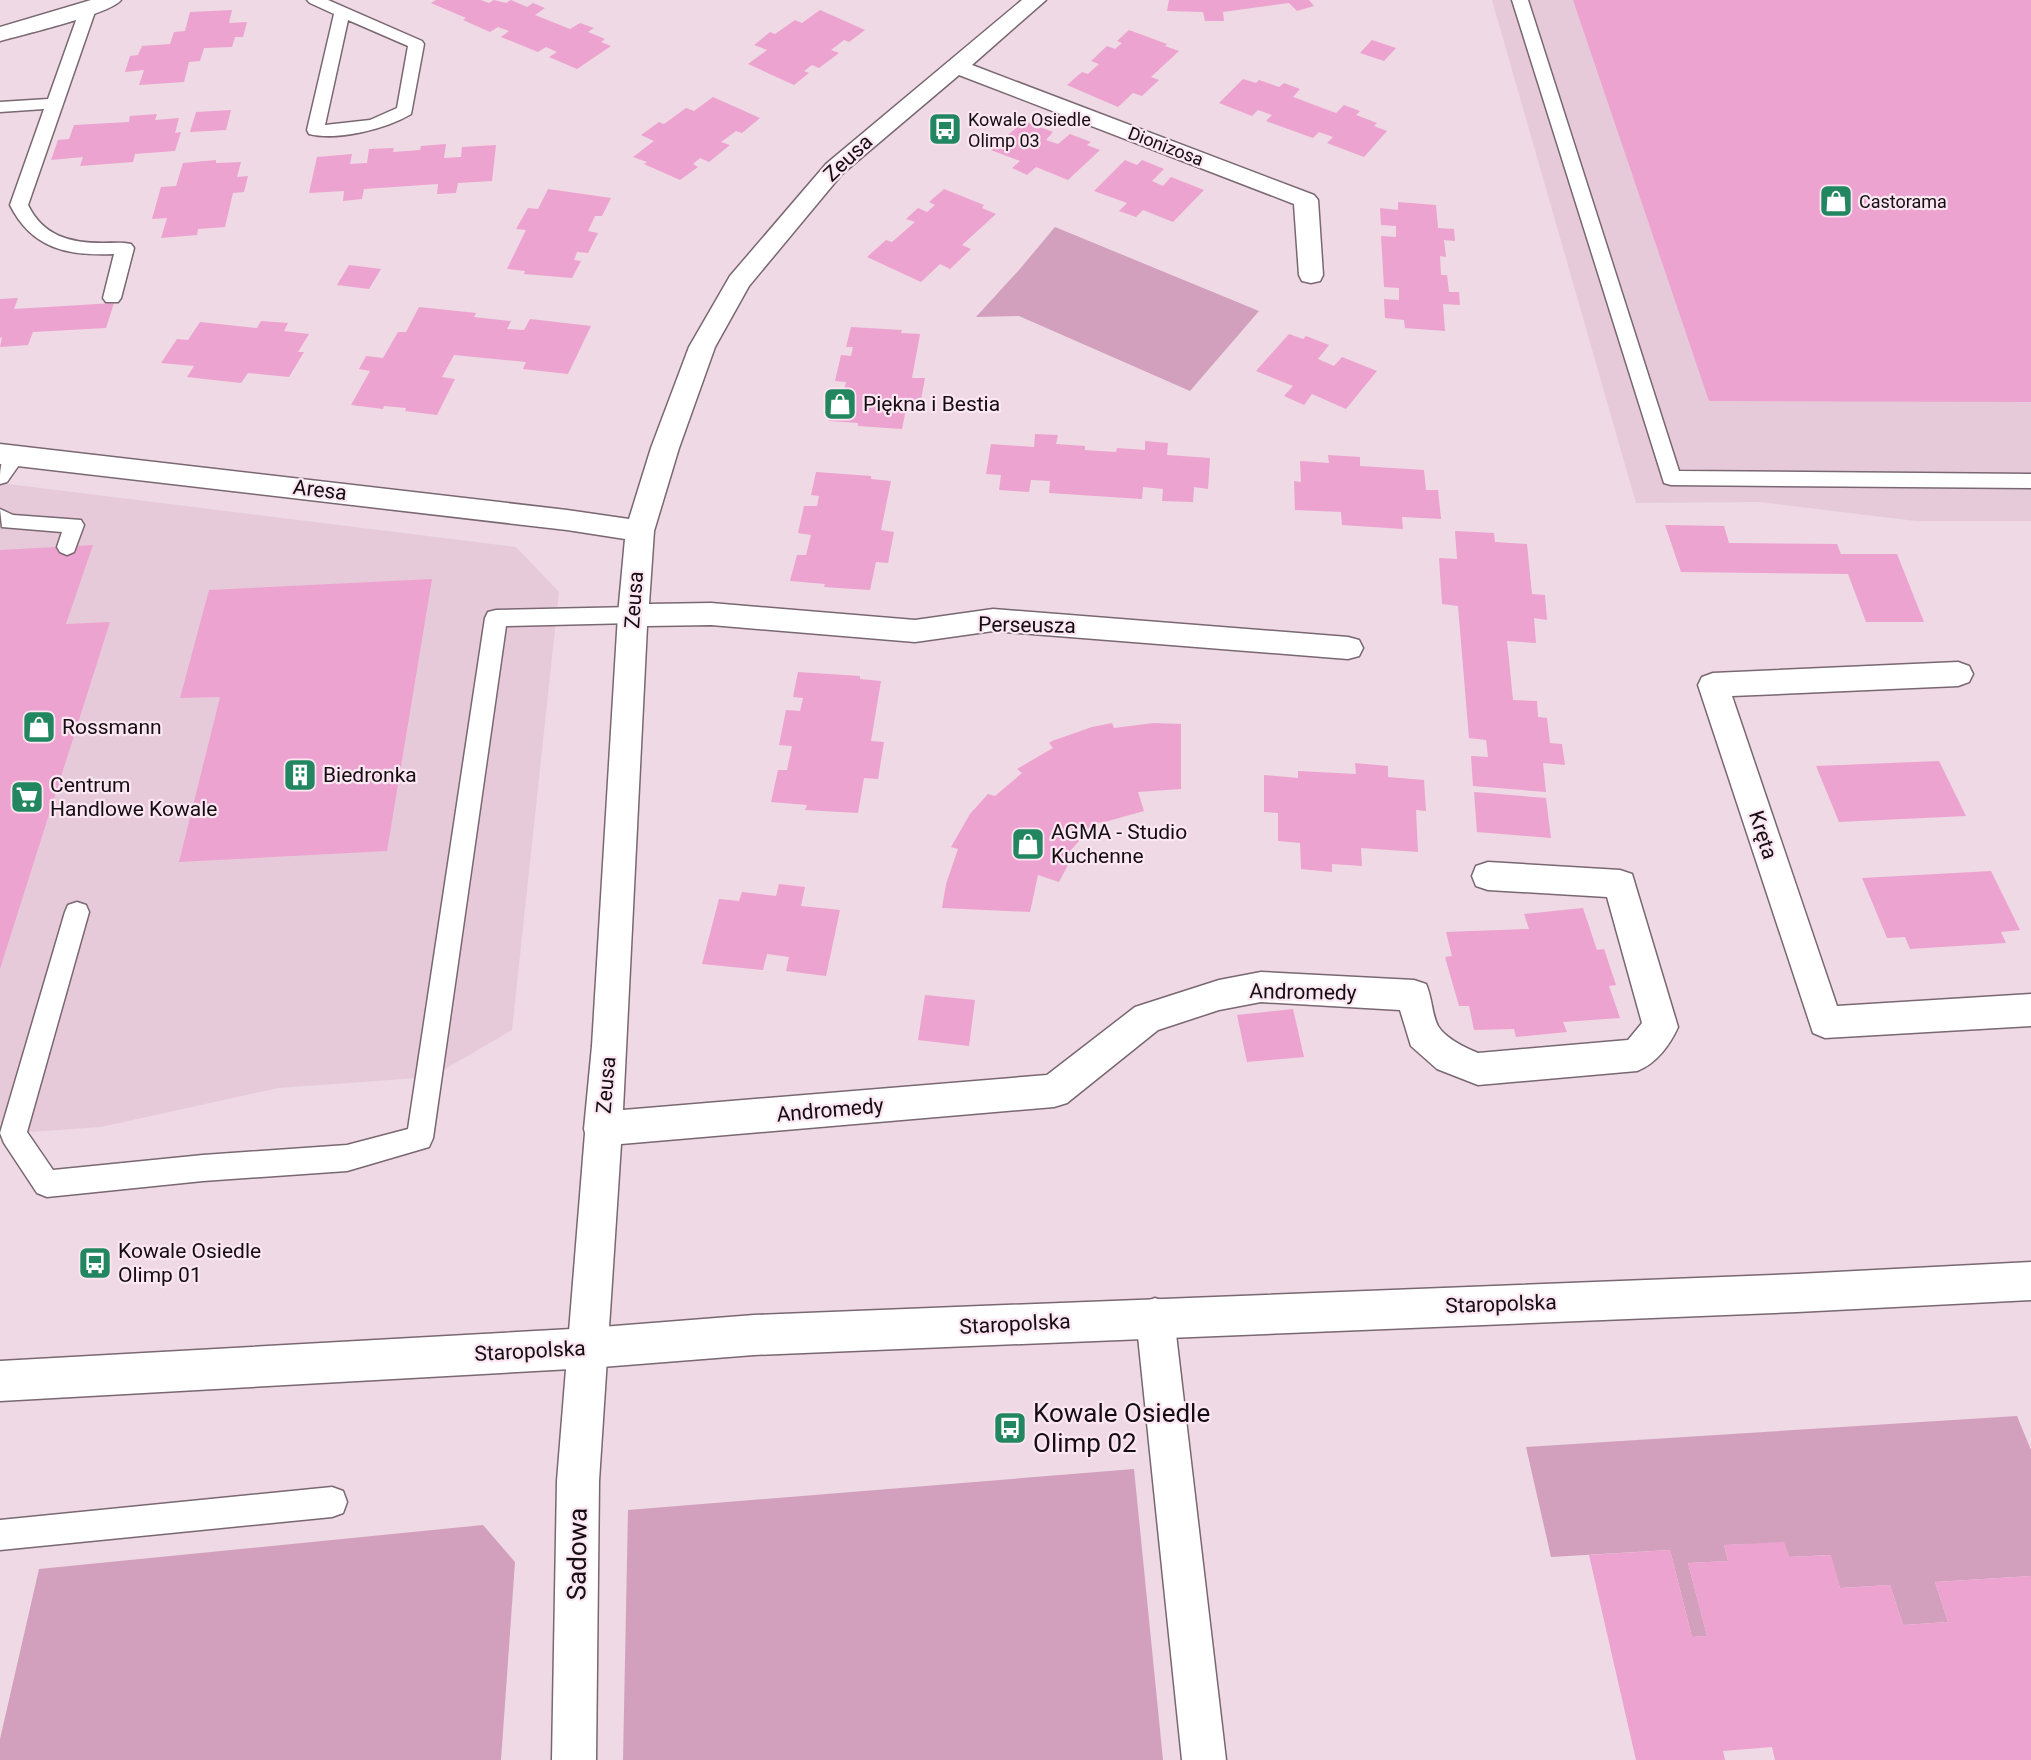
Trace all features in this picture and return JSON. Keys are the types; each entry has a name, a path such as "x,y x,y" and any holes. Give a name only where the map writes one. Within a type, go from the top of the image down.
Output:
{"street":[{"path":"0,34 88,9 110,0"},
{"name":"Zeusa","path":"589,1348 610,1046 633,615 640,531 665,448 702,347 739,282 834,169 1035,0"},
{"name":"Dionizosa","path":"955,66 1306,200 1311,275"},
{"name":"Aresa","path":"5,462 555,518 640,531"},
{"name":"Perseusza","path":"633,615 711,614 915,631 993,620 1348,648"},
{"name":"Kręta","path":"1959,674 1713,685 1825,1022 2031,1010"},
{"name":"Andromedy","path":"603,1129 1054,1091 1147,1018 1219,995 1260,987 1414,995 1423,1035 1450,1058 1478,1069 1637,1055 1661,1027 1620,884 1488,876"},
{"name":"Staropolska","path":"0,1381 589,1348 754,1335 1155,1317 1797,1293 2031,1281"},
{"path":"1155,1317 1204,1760"},
{"name":"Sadowa","path":"574,1760 578,1481 589,1348"}],"lane":[{"path":"315,0 416,44 405,110 392,120 371,126 315,130 342,12"},
{"path":"1520,0 1671,478 2031,481"},
{"path":"88,9 19,205 29,225 52,241 73,247 125,248 112,298"},
{"path":"0,107 54,104"},
{"path":"0,516 9,522 74,525 67,547"},
{"path":"77,912 7,1135 47,1184 203,1168 347,1158 420,1138 496,618 633,615"},
{"path":"0,1535 332,1502"}],"shaded area":[{"name":"Castorama","path":"1492,0 2031,0 2031,521 1916,521 1759,502 1636,503"},
{"path":"1055,227 1259,311 1190,391 1019,316 976,317"},
{"path":"0,483 516,547 559,592 512,1030 431,1077 278,1088 101,1127 0,1134"},
{"path":"2017,1416 2031,1450 2031,1576 1935,1582 1948,1622 1903,1625 1890,1585 1840,1588 1830,1555 1789,1557 1784,1543 1724,1545 1728,1561 1688,1563 1707,1636 1692,1637 1670,1550 1551,1557 1526,1447"},
{"path":"1134,1469 1163,1760 623,1760 628,1510"},
{"path":"483,1525 515,1562 501,1760 0,1760 0,1739 39,1569"}],"building":[{"path":"436,0 481,0 489,3 494,0 506,3 511,0 527,7 533,3 545,8 535,15 570,29 580,23 594,28 588,32 605,39 601,42 611,46 577,69 549,57 557,52 546,47 538,52 501,37 509,31 498,27 490,32 463,20 466,18 431,3"},
{"path":"1169,0 1309,0 1314,6 1297,11 1289,3 1223,12 1224,21 1205,21 1203,12 1167,11"},
{"name":"Castorama","path":"1573,0 2031,0 2031,402 1709,401"},
{"path":"232,10 229,23 247,22 243,37 235,37 232,47 204,48 200,61 189,62 184,82 139,85 144,70 125,72 130,56 138,55 142,46 170,44 174,32 185,31 190,12"},
{"path":"820,10 865,30 849,42 844,40 831,50 839,53 819,68 812,65 804,71 809,73 794,85 748,64 767,50 754,45 770,32 775,34 795,20 802,23"},
{"path":"1129,30 1167,44 1165,46 1179,51 1151,77 1159,80 1142,96 1133,93 1118,107 1067,85 1082,72 1088,74 1099,64 1091,61 1107,46 1115,49 1122,43 1117,41"},
{"path":"1372,40 1396,48 1384,61 1360,53"},
{"path":"1243,79 1256,83 1259,80 1279,87 1284,83 1300,89 1293,97 1336,113 1344,105 1360,111 1356,115 1377,123 1374,126 1387,131 1364,157 1327,143 1333,137 1319,132 1313,138 1266,121 1272,115 1258,110 1252,116 1219,103"},
{"path":"713,97 760,118 742,133 736,131 721,142 730,145 709,162 700,158 693,164 698,167 680,180 633,157 654,141 641,135 659,122 664,124 686,108 694,111"},
{"path":"231,110 226,130 190,132 196,112"},
{"path":"157,114 155,120 179,118 175,133 181,132 175,151 135,154 133,162 80,166 83,157 51,160 58,140 69,139 74,125 129,122 130,116"},
{"path":"1024,121 1053,132 1046,140 1058,144 1070,134 1091,142 1087,145 1100,150 1068,180 1036,167 1027,175 1012,168 1020,161 991,150"},
{"path":"446,144 444,158 461,157 462,147 496,145 492,181 458,183 456,193 437,194 438,184 364,189 362,199 343,201 344,191 309,193 317,157 352,154 350,164 367,163 369,149 394,148 393,152 420,150 421,146"},
{"path":"216,160 216,163 241,162 237,177 248,176 244,192 233,193 225,227 198,229 197,235 161,238 167,218 152,219 161,187 176,186 183,163"},
{"path":"1125,160 1137,165 1142,160 1164,169 1152,181 1163,186 1171,177 1204,190 1173,222 1143,210 1136,217 1119,211 1127,203 1094,191"},
{"path":"548,189 611,198 602,216 595,216 588,231 598,233 588,253 577,252 574,260 581,261 572,278 524,274 525,271 507,269 526,230 516,229 528,208 538,209"},
{"path":"944,189 984,205 982,208 996,214 962,245 971,249 950,269 940,264 921,282 867,257 886,240 892,242 915,222 906,219 918,208 927,212 935,205 929,202"},
{"path":"1398,202 1436,205 1438,228 1454,229 1455,241 1444,240 1446,257 1440,256 1441,275 1447,275 1449,292 1459,292 1460,305 1443,304 1445,331 1405,328 1404,320 1385,318 1384,299 1399,300 1399,288 1384,287 1381,236 1396,237 1396,226 1381,225 1380,208 1398,210"},
{"path":"349,265 381,269 369,289 337,285"},
{"path":"18,298 14,309 114,303 106,328 33,332 28,345 0,347 2,337 0,338 0,299"},
{"path":"419,307 476,313 474,317 511,321 507,329 524,330 530,319 591,326 568,374 523,369 526,362 454,355 442,377 455,379 437,415 405,411 406,408 384,406 383,409 351,405 370,371 359,369 366,356 383,358 398,332 406,332"},
{"path":"261,321 288,323 284,331 309,334 298,352 304,352 289,377 248,373 241,383 187,377 194,366 161,363 177,339 188,340 200,322 257,328"},
{"path":"851,327 902,330 901,333 920,334 912,378 925,378 920,405 907,404 902,429 858,426 858,423 829,421 834,398 842,399 846,382 835,381 841,355 851,356 853,347 846,347"},
{"path":"1289,334 1303,339 1306,336 1329,345 1318,359 1334,366 1342,357 1377,371 1346,409 1312,394 1304,405 1284,396 1293,386 1256,371"},
{"path":"1035,434 1058,435 1056,444 1085,446 1085,450 1116,452 1117,448 1145,450 1145,441 1168,443 1167,455 1210,458 1208,489 1194,487 1193,502 1162,501 1163,489 1143,487 1142,499 1049,493 1050,481 1031,480 1029,492 999,490 1001,475 986,474 991,444 1034,447"},
{"path":"1328,455 1360,457 1360,466 1424,470 1426,490 1438,490 1441,519 1402,517 1403,529 1342,525 1341,512 1295,510 1294,481 1301,482 1300,461 1329,463"},
{"path":"816,472 871,476 871,479 891,481 881,530 894,532 888,563 876,562 870,590 824,587 825,584 790,581 797,555 806,555 811,535 798,533 804,506 817,506 819,496 811,495"},
{"path":"1665,525 1724,526 1729,543 1837,544 1841,554 1897,554 1924,622 1866,622 1848,574 1681,572"},
{"path":"1455,531 1494,533 1495,542 1527,544 1532,594 1545,595 1547,620 1534,618 1536,643 1507,641 1513,700 1537,701 1538,717 1547,718 1550,743 1562,744 1565,765 1543,763 1546,792 1473,786 1471,756 1488,757 1486,740 1469,738 1458,606 1442,604 1439,558 1457,559"},
{"name":"Centrum Handlowe Kowale","path":"93,545 66,624 110,622 0,969 0,550"},
{"name":"Biedronka","path":"432,579 387,851 179,862 220,697 180,698 209,590"},
{"path":"798,672 860,676 860,679 881,681 871,741 884,742 878,779 864,778 858,813 805,810 807,805 771,802 778,770 787,770 792,746 779,745 786,710 800,711 803,698 793,697"},
{"path":"1112,723 1114,728 1154,723 1181,724 1181,789 1138,792 1144,811 1100,822 1075,838 1079,841 1064,858 1070,861 1059,882 1038,875 1030,912 942,908 946,884 958,849 951,847 970,814 988,794 995,796 1022,773 1017,769 1053,748 1049,743 1052,741 1092,727"},
{"path":"1939,761 1966,816 1839,822 1816,766"},
{"path":"1355,763 1388,766 1388,777 1424,780 1426,811 1416,810 1418,852 1361,848 1362,866 1332,864 1332,872 1301,869 1300,843 1278,841 1278,813 1264,812 1264,775 1298,778 1298,771 1356,774"},
{"path":"1474,792 1546,798 1551,838 1477,832"},
{"path":"1991,871 2020,930 2001,932 2006,943 1910,949 1905,937 1887,938 1862,878"},
{"path":"779,884 805,887 801,906 840,910 826,976 786,971 789,957 767,954 763,970 702,964 719,899 739,901 742,892 776,896"},
{"path":"1583,908 1597,950 1604,949 1616,985 1609,986 1620,1018 1563,1022 1567,1032 1516,1037 1514,1029 1474,1030 1469,1006 1459,1006 1445,957 1452,956 1446,932 1529,929 1524,914"},
{"path":"925,995 975,1000 969,1046 918,1040"},
{"path":"1293,1009 1304,1057 1247,1062 1237,1015"},
{"path":"1784,1542 1789,1557 1831,1555 1840,1588 1890,1585 1903,1625 1948,1622 1935,1582 2031,1576 2031,1760 1775,1760 1772,1747 1723,1751 1725,1760 1636,1760 1589,1555 1670,1550 1692,1637 1707,1636 1688,1563 1728,1561 1724,1545"}],"place":[{"name":"Kowale Osiedle Olimp 03","path":"945,129"},
{"name":"Castorama","path":"1836,201"},
{"name":"Piękna i Bestia","path":"840,404"},
{"name":"Rossmann","path":"39,727"},
{"name":"Biedronka","path":"300,775"},
{"name":"Centrum Handlowe Kowale","path":"27,797"},
{"name":"AGMA - Studio Kuchenne","path":"1028,844"},
{"name":"Kowale Osiedle Olimp 01","path":"95,1263"},
{"name":"Kowale Osiedle Olimp 02","path":"1010,1428"}]}
